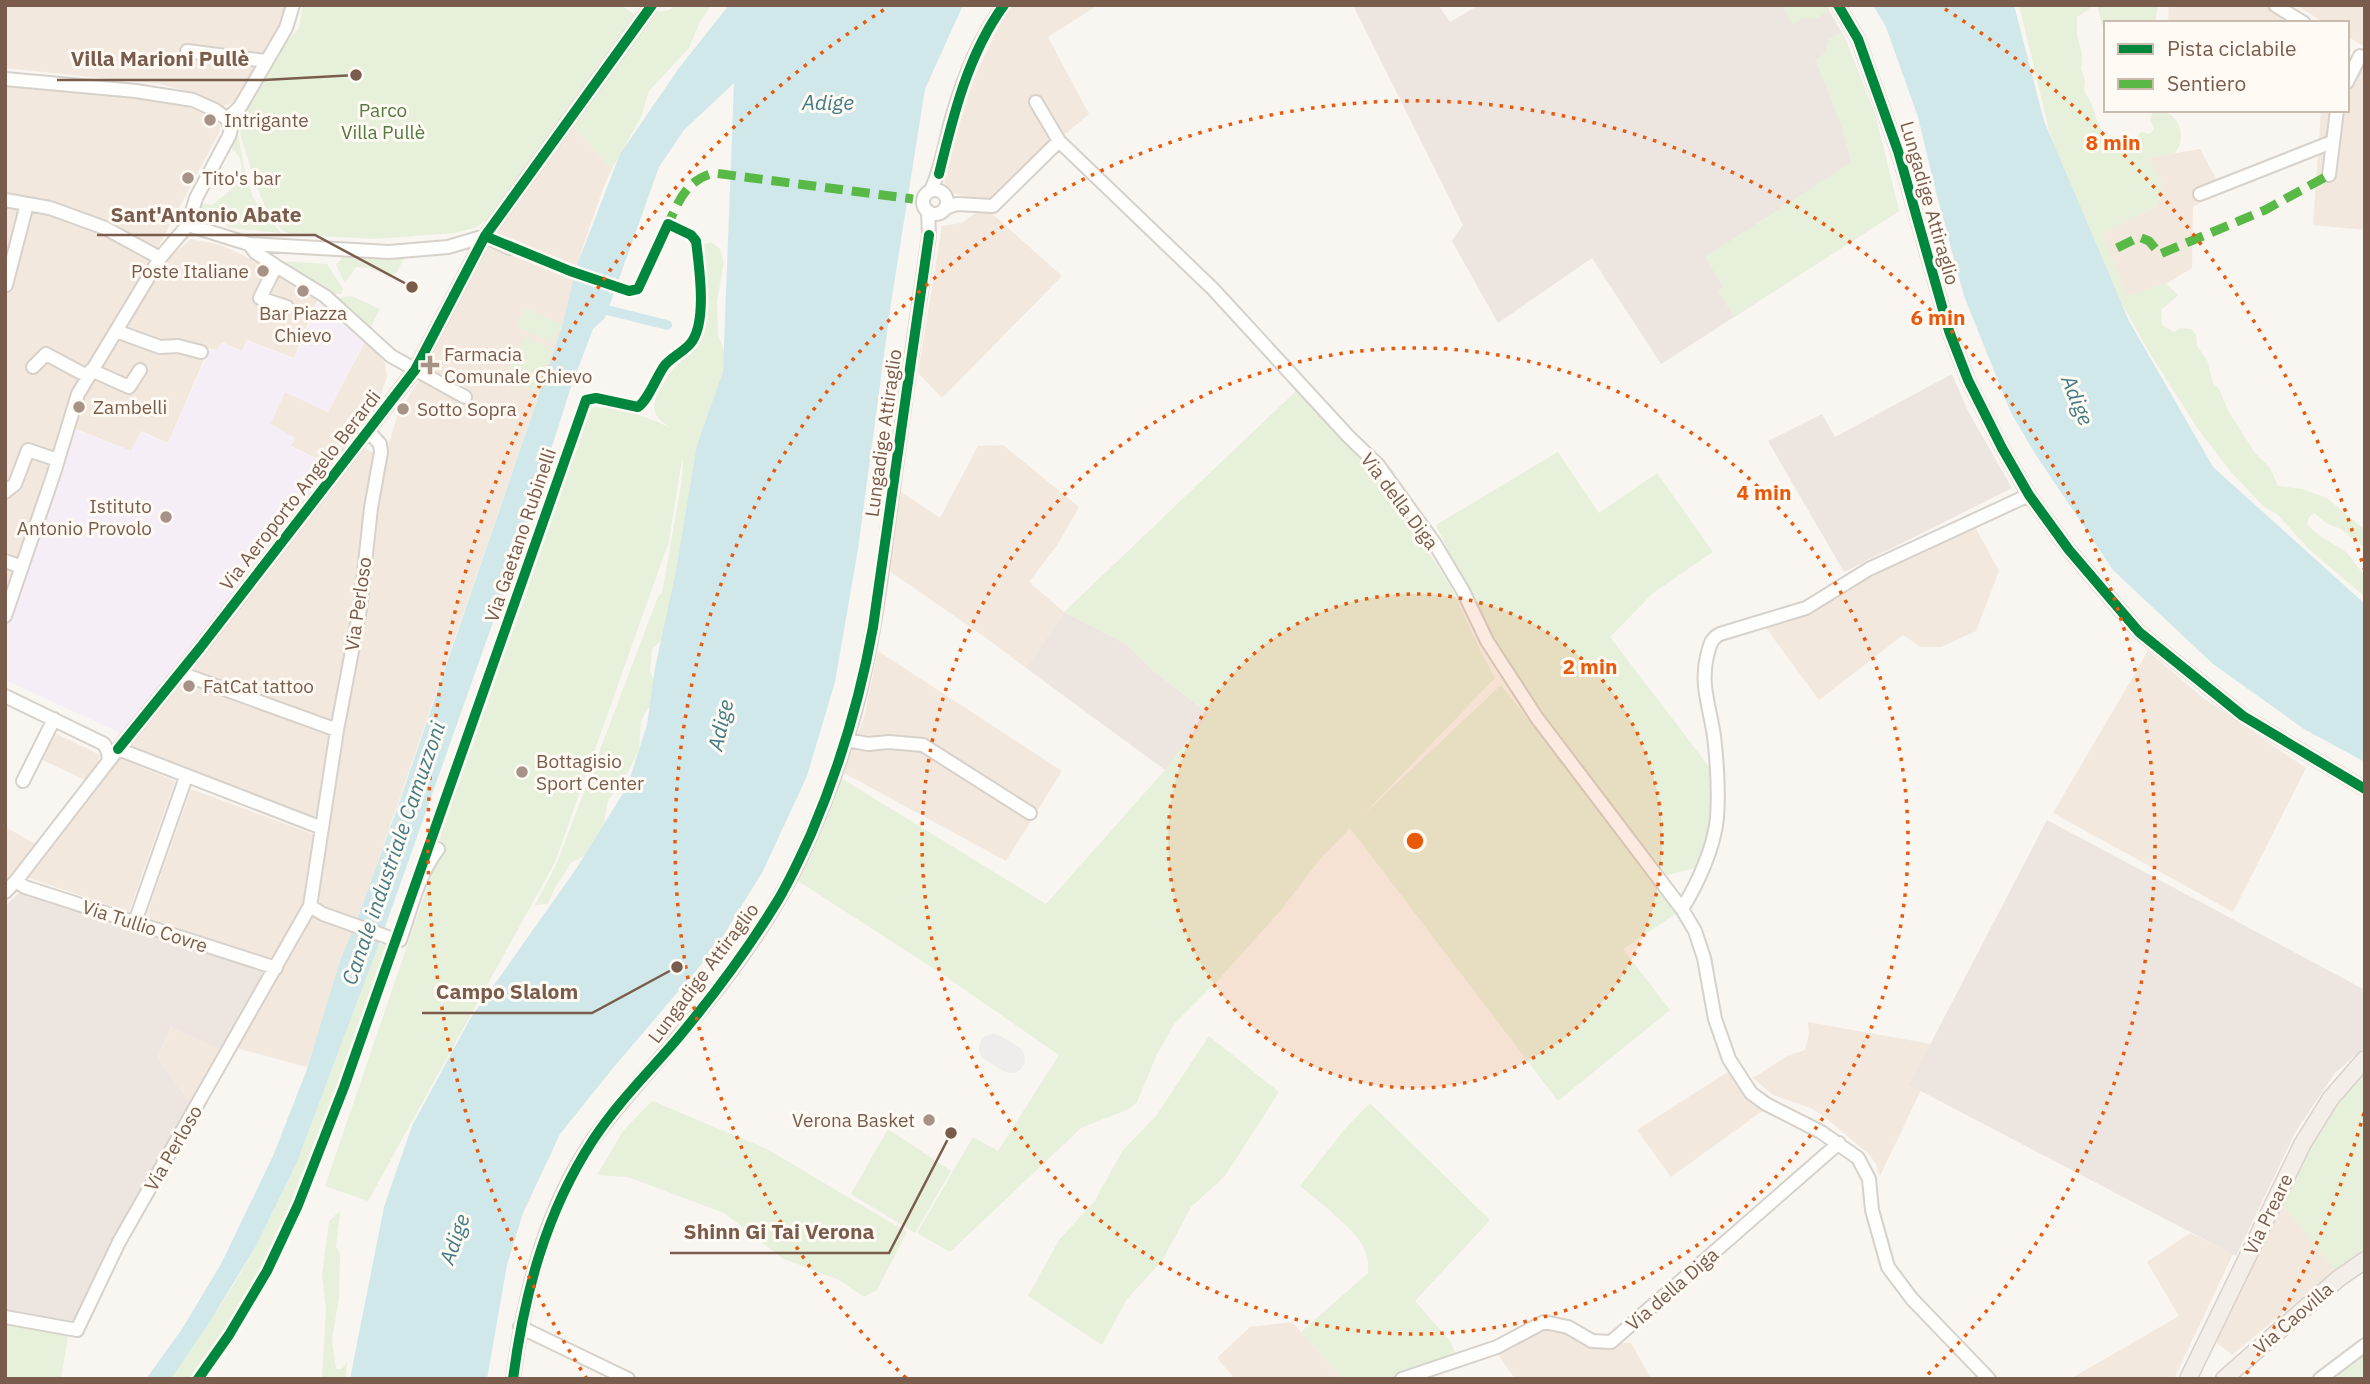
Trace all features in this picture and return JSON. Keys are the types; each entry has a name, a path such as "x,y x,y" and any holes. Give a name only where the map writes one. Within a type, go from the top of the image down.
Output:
{"main road":[{"name":"Via Preare","path":"2188,1379 2303,1143 2331,1098 2365,1059"},
{"name":"Via Caovilla","path":"2224,1379 2338,1279 2365,1260"}],"street":[{"path":"227,118 240,107 286,28 293,5"},
{"name":"Via Aeroporto Angelo Berardi","path":"5,892 180,673 415,370 485,236 652,5"},
{"name":"Lungadige Attiraglio","path":"513,1379 520,1327 531,1282 545,1236 566,1185 594,1138 699,1013 776,904 800,859 847,740 873,627 939,174 953,116 973,62 1004,5"},
{"name":"Lungadige Attiraglio","path":"1838,5 1858,39 1898,151 1949,331 1968,380 2029,495 2068,550 2139,632 2243,716 2365,789"},
{"path":"2275,5 2301,21"},
{"path":"187,51 266,61"},
{"path":"2362,57 2365,75"},
{"path":"2349,79 2362,57"},
{"path":"5,79 192,100 227,118 230,129 229,136 196,198 188,225 160,258 78,394 5,615"},
{"name":"Via della Diga","path":"1036,102 1059,141 1213,289 1378,465 1435,544 1463,591 1487,641 1536,718 1682,909 1695,931 1704,958 1715,1019 1729,1059 1751,1093 1766,1104 1839,1143 1858,1158 1869,1179 1872,1210 1888,1267 1912,1299 1989,1379"},
{"path":"2329,175 2337,112"},
{"path":"936,201 993,206 1059,141"},
{"path":"2200,194 2332,142"},
{"path":"5,200 50,208 105,228 160,258"},
{"path":"6,285 27,204"},
{"path":"188,225 249,244 389,252 448,247 485,236 510,248"},
{"path":"249,244 255,252 276,267 325,296 391,356 465,397"},
{"path":"276,267 260,298 286,307"},
{"path":"116,331 160,347 178,346 201,352"},
{"path":"33,367 47,354 129,387 140,370"},
{"name":"Via Perloso","path":"5,1317 77,1330 119,1242 310,906 337,730 360,609 371,508 381,452 380,444 368,431"},
{"path":"5,492 15,484 28,450 58,460"},
{"path":"1682,909 1692,893 1706,858 1715,833 1717,816 1714,736 1704,685 1704,669 1711,641 1715,637 1806,608 1870,569 2029,495"},
{"path":"5,561 22,566"},
{"path":"180,673 337,730"},
{"path":"5,696 104,744 109,761"},
{"path":"23,781 54,719"},
{"path":"847,740 868,744 888,742 923,745 1030,813"},
{"path":"118,749 323,828"},
{"path":"135,922 186,777"},
{"path":"310,906 350,924 395,939 429,860 438,849"},
{"name":"Via Tullio Covre","path":"16,881 25,887 276,968"},
{"name":"Via della Diga","path":"1402,1379 1497,1347 1544,1322 1568,1327 1592,1341 1611,1342 1839,1143"},
{"path":"520,1327 628,1379"},
{"path":"2320,1379 2365,1345"}],"shaded area":[{"path":"5,5 289,5 273,43 241,99 222,107 187,91 160,84 5,68"},
{"path":"1013,5 1098,5 1048,37 1089,114 1061,135 993,200 972,202 967,197 953,193 944,182 948,162 968,89"},
{"path":"1353,5 1438,5 1450,22 1479,5 1826,5 1845,38 1875,114 1899,211 1661,364 1592,258 1498,323 1452,241 1463,225"},
{"path":"2169,5 2265,5 2293,21 2168,21"},
{"path":"2296,5 2365,5 2365,47 2349,37 2349,21 2322,21"},
{"path":"2349,55 2365,65 2365,230 2313,225 2321,112 2349,112"},
{"path":"5,83 157,99 209,116 220,125 220,131 149,264 102,341 67,408 5,606"},
{"path":"573,126 612,169 583,246 562,327 307,1067 236,1048 315,909 377,494 398,413 425,371 457,300 493,237"},
{"path":"2200,149 2222,190 2193,207 2192,268 2164,285 2126,296 2102,234 2157,206 2162,184 2148,158"},
{"path":"988,210 1062,276 942,398 918,373 942,226 962,223 974,214"},
{"path":"191,239 221,245 280,272 319,296 294,358 247,340 242,351 222,342 217,350 209,348 168,443 141,431 131,451 71,427 85,387 171,256"},
{"name":"Istituto Antonio Provolo","path":"320,301 365,340 328,412 285,392 270,424 295,438 291,447 325,463 320,477 123,734 5,680 7,615 71,428 131,451 141,432 168,444 210,349 217,350 222,343 242,351 247,341 294,359"},
{"path":"366,340 385,363 387,377 379,398 332,466 291,446 295,438 270,424 285,392 328,412"},
{"path":"1952,374 1968,411 2012,488 1844,572 1768,441 1822,414 1835,437"},
{"path":"1003,445 1079,507 1058,544 1029,582 1064,612 1026,668 888,570 900,491 940,518 978,446"},
{"path":"364,448 376,454 355,613 320,820 130,746"},
{"path":"1974,525 1999,571 1976,631 1941,647 1921,647 1903,635 1819,700 1766,628 1821,606 1852,585"},
{"path":"1064,612 1128,645 1154,671 1209,714 1165,770 1026,668"},
{"path":"878,651 1062,771 1006,861 844,773 864,717"},
{"path":"2148,651 2202,697 2306,768 2233,912 2053,813"},
{"path":"47,729 100,755 85,780 34,756"},
{"path":"120,758 175,781 129,912 29,878"},
{"path":"191,789 315,835 304,906 275,962 146,917"},
{"path":"2047,820 2365,990 2365,1047 2335,1073 2296,1131 2236,1256 1909,1085"},
{"path":"5,827 36,844 5,882"},
{"path":"19,893 258,966 265,972 265,981 225,1051 171,1027 158,1057 193,1108 113,1240 71,1325 5,1314 5,906"},
{"path":"1808,1022 1942,1046 1880,1176 1869,1154 1822,1115 1811,1108 1773,1095 1753,1078 1787,1056 1805,1050 1809,1034"},
{"path":"172,1026 225,1051 193,1108 158,1057"},
{"path":"1729,1071 1747,1096 1765,1109 1671,1177 1637,1130"},
{"path":"2281,1202 2335,1270 2232,1355 2216,1342"},
{"path":"2190,1233 2233,1254 2174,1379 2070,1379 2179,1316 2147,1262"},
{"path":"1292,1322 1343,1379 1235,1379 1217,1358 1250,1327"},
{"path":"1544,1326 1594,1343 1631,1343 1651,1379 1515,1379 1497,1353"}],"green space":[{"name":"Parco Villa Pullè","path":"303,5 621,5 635,15 497,211 477,227 455,233 375,239 291,234 283,231 269,215 257,188 240,134 244,106 273,58 299,28"},
{"path":"674,5 711,5 689,48 649,91 641,117 612,169 573,126 657,12 670,10"},
{"path":"1781,5 1826,5 1829,9 1817,19 1802,18 1793,25"},
{"path":"2019,5 2090,5 2089,9 2077,17 2077,35 2082,55 2084,90 2098,124 2109,139 2118,139 2129,148 2141,132 2150,134 2154,129 2150,119 2153,112 2169,113 2181,131 2181,139 2175,153 2149,158 2162,184 2157,206 2102,234 2127,296 2166,283 2178,295 2161,310 2162,325 2174,332 2181,328 2191,329 2196,335 2197,346 2207,360 2213,383 2255,453 2270,468 2278,486 2302,489 2327,498 2365,530 2365,548 2314,513 2307,524 2346,552 2365,574 2365,597 2309,549 2277,514 2263,506 2231,472 2198,429 2149,352 2116,293 2049,130"},
{"path":"2097,5 2158,5 2155,21 2104,21 2104,32"},
{"path":"1842,32 1875,114 1899,211 1734,317 1718,291 1723,287 1705,257 1851,162 1841,125 1815,59 1824,54 1829,39"},
{"path":"238,134 253,198 281,233 230,228 196,210 200,203 212,205 234,186 239,178 241,163 230,147"},
{"name":"Bottagisio Sport Center","path":"711,242 720,249 724,262 717,301 718,335 725,354 719,405 708,429 697,443 699,451 676,627 652,649 650,671 656,687 654,704 647,709 641,721 639,750 622,783 608,800 602,833 587,854 571,863 548,904 535,905 557,863 658,597 662,593 681,486 682,459 669,541 555,862 368,1201 325,1186 441,847 431,843 584,411 602,407 614,408 669,427 657,416 654,406 663,383 698,337 702,327 704,298 700,246"},
{"path":"343,257 404,258 397,272 389,276 369,268 356,267 345,283 336,265"},
{"path":"281,261 327,264 343,289 341,294 332,294"},
{"path":"352,296 380,309 371,327 337,298"},
{"path":"525,308 562,325 554,343 516,326"},
{"path":"525,336 553,350 534,392 505,378"},
{"path":"1297,390 1387,486 1451,587 1495,678 1360,818 1501,685 1680,911 1623,949 1670,1010 1558,1101 1350,828 1320,859 1281,910 1221,977 1174,1024 1157,1054 1137,1102 1129,1109 1081,1128 950,1252 917,1233 973,1137 998,1151 1059,1055 939,972 795,879 818,834 841,778 1046,904 1165,770 1209,714 1154,671 1128,645 1064,612"},
{"path":"1558,452 1599,513 1657,473 1713,552 1653,593 1610,637 1710,768 1714,816 1696,868 1667,875 1510,675 1436,525"},
{"path":"378,944 390,945 292,1212 246,1303 192,1379 171,1379 237,1279 275,1208 322,1096"},
{"path":"1209,1036 1279,1092 1225,1176 1191,1207 1162,1261 1127,1299 1102,1345 1028,1296 1059,1240 1094,1202 1123,1150 1156,1116"},
{"path":"2365,1067 2365,1248 2335,1270 2281,1202 2328,1115"},
{"path":"652,1101 767,1149 907,1232 877,1290 864,1297 839,1280 782,1258 724,1213 628,1177 597,1175 623,1131"},
{"path":"1370,1103 1490,1220 1415,1301 1450,1341 1461,1364 1420,1379 1343,1379 1301,1332 1368,1273 1368,1258 1357,1238 1339,1218 1300,1186 1344,1130"},
{"path":"888,1129 951,1171 915,1233 851,1194"},
{"path":"340,1211 336,1247 340,1254 339,1297 332,1340 336,1369 342,1369 347,1362 346,1379 322,1379 326,1309 322,1275 329,1221"},
{"path":"5,1324 68,1336 61,1379 5,1379"},
{"path":"2365,1352 2365,1379 2341,1379 2327,1366"}],"water":[{"name":"Adige","path":"729,5 963,5 925,89 891,303 858,549 835,682 807,776 763,871 717,946 560,1134 523,1213 507,1265 487,1379 350,1379 384,1207 412,1126 470,1019 576,869 627,787 647,725 655,668 676,571 697,445 723,372 734,83 684,130 659,167 605,318 593,329 571,387 521,543 383,933 297,1162 256,1246 171,1379 146,1379 182,1329 221,1264 273,1156 306,1072 341,958 398,806 562,327 577,265 620,154 679,68"},
{"name":"Adige","path":"1873,5 2014,5 2044,121 2129,321 2213,467 2365,604 2365,762 2304,729 2213,664 2113,570 2036,455 2011,413 1964,296 1918,117 1886,27"}],"waterway":[{"name":"Canale industriale Camuzzoni","path":"595,307 667,325"}],"taxiway":[{"path":"993,1048 1011,1059"}],"marked path":[{"path":"666,229 689,187 704,176 714,173 913,199"},
{"path":"2117,248 2139,237 2149,241 2160,254 2265,210 2329,175"}],"cycle path":[{"path":"118,749 200,648 415,370 485,236 652,5"},
{"path":"939,174 956,108 971,65 991,24 1004,5"},
{"path":"1838,5 1858,39 1898,151 1949,331 1968,380 2029,495 2069,550 2139,632 2243,716 2365,789"},
{"name":"Via Gaetano Rubinelli","path":"198,1379 229,1335 267,1271 298,1205 344,1087 586,400 596,398 638,407 646,399 665,365 690,344 696,335 701,309 696,241 691,235 668,224 638,289 629,291 570,271 485,236"},
{"path":"513,1379 524,1316 540,1255 562,1196 577,1167 612,1113 678,1038 741,957 794,870 831,783 855,707 873,627 929,235"}],"place":[{"name":"Villa Marioni Pullè","path":"356,75"},
{"name":"Intrigante","path":"210,120"},
{"name":"Tito's bar","path":"188,178"},
{"name":"Poste Italiane","path":"263,271"},
{"name":"Sant'Antonio Abate","path":"412,287"},
{"name":"Bar Piazza Chievo","path":"303,291"},
{"name":"Farmacia Comunale Chievo","path":"430,365"},
{"name":"Zambelli","path":"79,407"},
{"name":"Sotto Sopra","path":"403,409"},
{"name":"Istituto Antonio Provolo","path":"166,517"},
{"name":"FatCat tattoo","path":"189,686"},
{"name":"Bottagisio Sport Center","path":"522,772"},
{"name":"Campo Slalom","path":"677,967"},
{"name":"Verona Basket","path":"929,1120"},
{"name":"Shinn Gi Tai Verona","path":"951,1133"}]}
